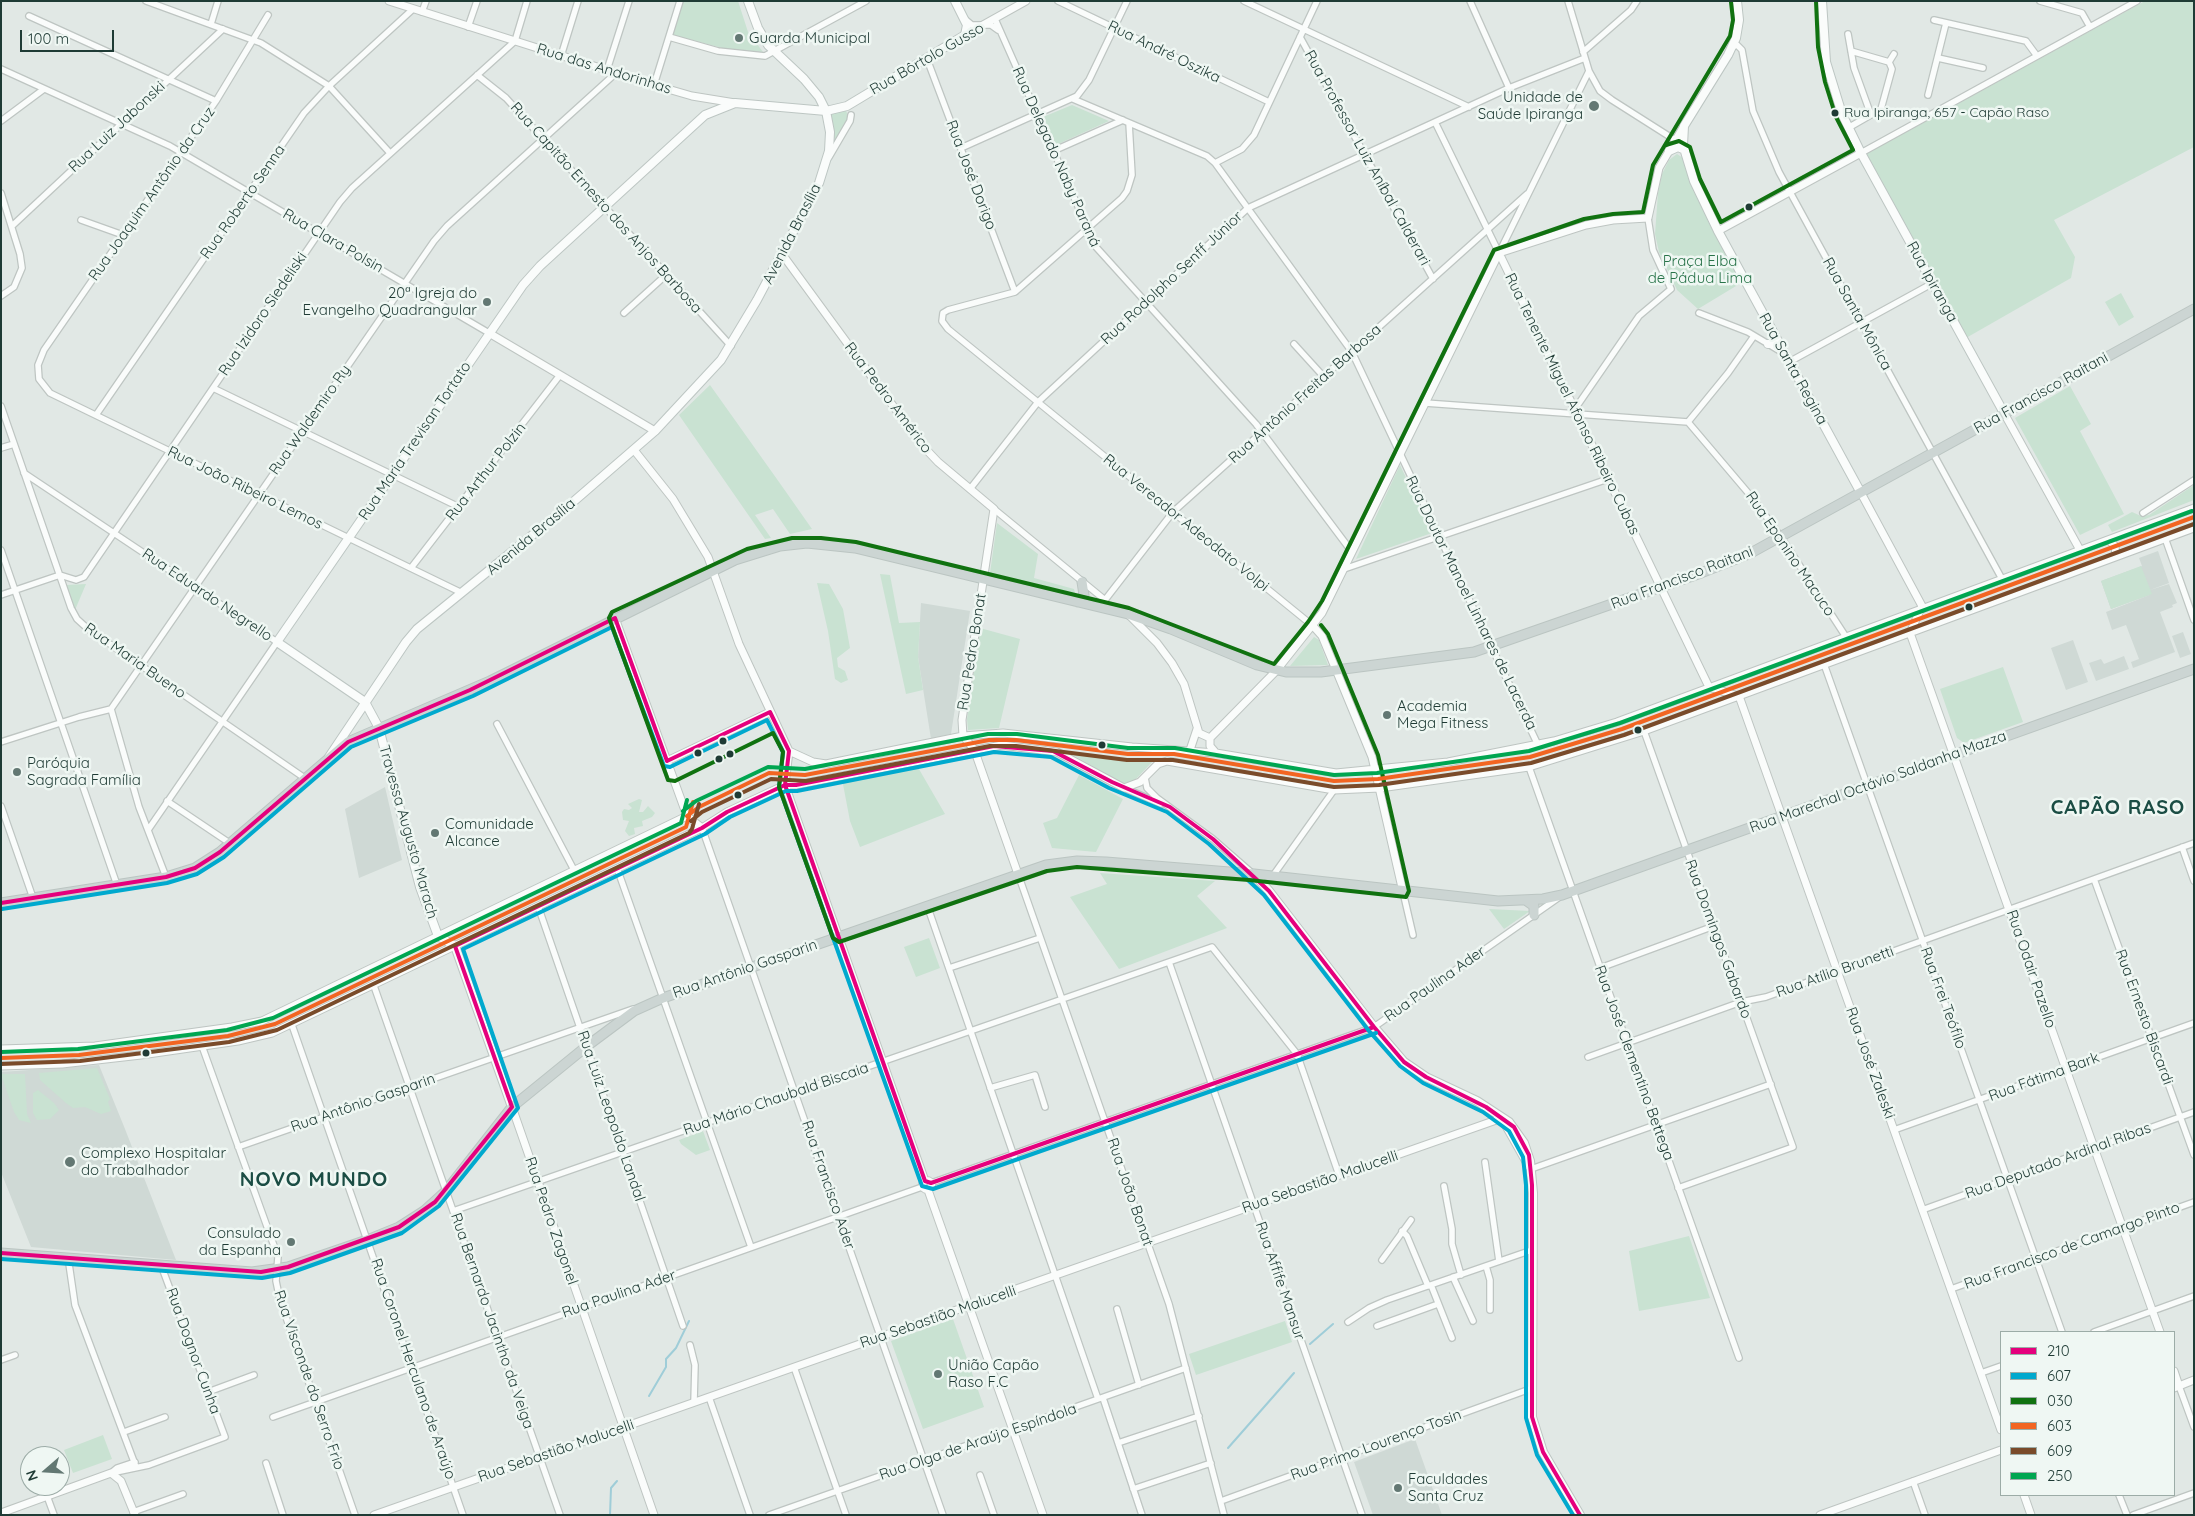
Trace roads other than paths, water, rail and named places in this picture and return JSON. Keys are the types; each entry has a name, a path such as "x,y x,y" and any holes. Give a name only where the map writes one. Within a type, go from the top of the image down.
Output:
{"main road":[{"name":"Avenida Brasília","path":"1,904 166,877 195,868 214,857 328,758 417,628 634,450 655,431 721,360 731,346 813,196 827,160 830,132 826,111 810,84 774,52 758,28 748,1"},
{"path":"955,1 967,25 966,36"},
{"path":"1684,126 1732,47 1738,29 1737,1"},
{"name":"Rua Ipiranga","path":"1822,1 1826,62 1836,98 1848,128 2004,413"},
{"name":"Rua Bôrtolo Gusso","path":"826,111 847,106 966,36"},
{"name":"Rua das Andorinhas","path":"735,103 826,111"},
{"name":"Rua Maria Trevisan Tortato","path":"277,642 531,274 697,121 714,110 735,103"},
{"name":"Rua Santa Regina","path":"1684,126 1682,140 1694,181 1718,231 1860,493"},
{"path":"1669,151 1675,147 1685,150"},
{"name":"Rua Francisco Raitani","path":"328,758 348,742 483,684 712,571 765,550 807,543 855,548 1128,614 1156,623 1276,671 1308,673 1464,654 1492,647 1734,560 1782,537 2194,309"},
{"path":"1768,344 1774,344 1777,340"},
{"path":"1078,602 1084,595 1082,582"},
{"name":"Rua Eduardo Negrello","path":"277,642 365,702 379,728"},
{"name":"Rua Marechal Octávio Saldanha Mazza","path":"1562,895 2194,669"},
{"name":"Travessa Augusto Marach","path":"379,728 418,880 438,936"},
{"name":"Rua Antônio Gasparin","path":"652,1002 1018,874 1046,865 1077,861 1254,874 1403,892 1498,901 1527,901 1562,895"},
{"path":"1254,874 1270,891 1395,1053 1415,1070 1477,1101 1502,1118 1531,1169 1530,1389 1532,1417 1539,1442 1580,1515"},
{"path":"1527,901 1534,906 1534,915"},
{"path":"438,936 456,946"},
{"name":"Rua Pedro Zagonel","path":"456,946 512,1107"},
{"path":"1,1253 241,1272 277,1269 367,1240 412,1220 446,1191 512,1107 622,1019 652,1002"}],"street":[{"path":"146,1 254,40 329,86 390,153"},
{"path":"211,24 218,1"},
{"name":"Rua das Andorinhas","path":"389,1 654,85 692,96 735,103"},
{"path":"422,12 426,1"},
{"path":"468,26 476,1"},
{"path":"515,41 527,1"},
{"path":"561,56 578,1"},
{"path":"607,70 629,1"},
{"path":"654,85 680,1"},
{"path":"669,38 728,52 760,56 774,52 866,1"},
{"name":"Rua Bôrtolo Gusso","path":"966,36 1026,1"},
{"name":"Rua André Oszika","path":"1058,1 1269,102"},
{"path":"961,148 1073,99 1089,80 1127,1"},
{"path":"1244,1 1468,107"},
{"path":"1215,163 1246,145 1254,135 1317,1"},
{"path":"1470,1 1509,88"},
{"path":"1568,1 1589,71 1595,84 1606,96 1675,140"},
{"name":"Rua Rodolpho Senff Júnior","path":"970,489 1038,402 1248,208 1584,55 1631,10 1637,1"},
{"path":"2040,1 2082,13 2090,27"},
{"path":"1718,231 2137,1"},
{"name":"Rua Roberto Senna","path":"96,415 304,113 329,86 413,9"},
{"name":"Rua Joaquim Antônio da Cruz","path":"38,372 39,360 44,350 216,101 268,15"},
{"path":"29,16 216,101"},
{"path":"964,18 972,25 985,25 1000,31"},
{"name":"Rua Delegado Naby Paraná","path":"995,19 1052,151 1087,229 1100,253 1263,432 1352,552"},
{"path":"1934,20 2026,41 2036,56"},
{"path":"1928,95 1946,23"},
{"name":"Rua Luiz Jabonski","path":"12,226 223,29"},
{"path":"1848,34 1858,81 1871,115"},
{"name":"Rua Professor Luiz Aníbal Calderari","path":"1300,37 1433,279"},
{"name":"Rua Izidoro Siedeliski","path":"60,575 76,580 84,576 318,233 346,195 515,41"},
{"name":"Rua Santa Mônica","path":"1732,47 1739,46 1742,52 1750,100 1759,126 1790,191 2002,579"},
{"path":"1851,51 1889,62"},
{"path":"1848,128 1881,109 1892,74 1889,62 1894,54"},
{"path":"1938,58 1983,68"},
{"name":"Rua José Dorigo","path":"927,59 1015,292"},
{"name":"Rua Clara Polsin","path":"1,69 180,152 655,431"},
{"path":"1216,753 1210,746 1210,738 1276,671 1313,626 1344,569 1589,71"},
{"name":"Rua Waldemiro Ry","path":"111,709 440,233 616,73"},
{"name":"Rua Capitão Ernesto dos Anjos Barbosa","path":"477,75 501,94 731,346"},
{"path":"1,121 44,88"},
{"name":"Rua Doutor Manoel Linhares de Lacerda","path":"1073,99 1207,156 1215,163 1352,352 1538,744"},
{"path":"827,160 850,121 851,115"},
{"path":"1015,292 1122,198 1130,184 1132,168 1126,122 1052,151"},
{"name":"Rua Tenente Miguel Afonso Ribeiro Cubas","path":"1435,122 1709,687"},
{"path":"1576,412 1639,316 1671,288 1653,250 1648,218 1655,177 1684,126"},
{"path":"1,193 22,261 20,276 14,287 1,296"},
{"name":"Rua Antônio Freitas Barbosa","path":"1095,606 1105,600 1173,512 1527,194"},
{"path":"1499,253 1586,225 1613,220 1648,218"},
{"path":"81,220 123,235"},
{"name":"Rua Pedro Américo","path":"782,254 922,444 938,462 1105,600"},
{"path":"624,313 666,275"},
{"path":"1699,313 1754,336 1787,358 1861,322 1932,283"},
{"name":"Rua Vereador Adeodato Volpi","path":"1015,292 948,310 941,317 948,329 1313,626 1322,636 1376,770 1403,892"},
{"path":"1425,403 1576,412 1688,422 1728,373 1754,336"},
{"path":"1294,344 1324,377"},
{"name":"Rua João Ribeiro Lemos","path":"38,372 42,384 50,393 462,593"},
{"name":"Rua Arthur Polzin","path":"411,568 560,375"},
{"path":"213,388 459,507"},
{"name":"Rua Maria Bueno","path":"1,406 77,619 141,666 306,779"},
{"name":"Rua Ipiranga","path":"2004,413 2080,550"},
{"name":"Rua Eponino Macuco","path":"1688,422 1750,493 1782,537 1846,637"},
{"path":"1,448 14,444"},
{"path":"634,450 673,499 708,556 739,644 789,752 785,785 1043,1515"},
{"name":"Rua Eduardo Negrello","path":"24,473 277,642"},
{"path":"1344,569 1608,478"},
{"path":"2143,513 2194,480"},
{"name":"Rua Santa Regina","path":"1860,493 1921,608"},
{"path":"789,752 813,762 826,764 963,736 1009,733 1137,747 1216,753 1336,773 1448,762 1538,744 1617,722 2194,508"},
{"name":"Rua Pedro Bonat","path":"963,736 962,720 994,509"},
{"path":"1124,788 1134,785 1145,778 1158,764 1167,760 1334,790 1380,788 1529,767 1644,731 2194,528"},
{"path":"2164,538 2194,620"},
{"path":"2109,540 2115,546 2116,556"},
{"path":"1,550 117,885"},
{"path":"1,595 60,575"},
{"path":"1910,633 1921,608"},
{"path":"1128,614 1157,643 1172,663 1184,684 1197,729 1202,736 1210,738"},
{"path":"615,618 687,816 702,828"},
{"name":"Rua Odair Pazello","path":"1910,633 2160,1331"},
{"name":"Rua Maria Trevisan Tortato","path":"148,830 277,642"},
{"name":"Rua Frei Teófilo","path":"1824,664 2062,1331"},
{"path":"1709,687 1739,696"},
{"name":"Rua José Zaleski","path":"1739,696 2000,1427"},
{"path":"1,742 61,722 111,709 139,807 166,877"},
{"path":"667,761 770,712"},
{"path":"497,724 574,870"},
{"path":"1190,750 1197,729"},
{"name":"Rua Domingos Gabardo","path":"1644,731 1793,1147 1678,1188"},
{"name":"Rua João Bonat","path":"963,736 974,749 1169,1304 1224,1515"},
{"path":"1,1066 84,1062 202,1046 261,1036 292,1025 702,828 727,812 785,785 796,785 974,749 1010,745 1053,750 1124,788 1170,807"},
{"name":"Rua José Clementino Bettega","path":"1529,767 1739,1358"},
{"path":"1145,778 1147,788 1213,839 1254,874"},
{"path":"1318,787 1323,793 1323,803"},
{"path":"1272,877 1334,790"},
{"path":"168,802 230,844"},
{"path":"1,806 33,898"},
{"path":"1,1050 95,1046 246,1025 277,1014 687,816"},
{"name":"Rua Francisco Ader","path":"702,828 943,1515"},
{"name":"Rua Atílio Brunetti","path":"1588,1057 1741,1002 1766,997 2194,843"},
{"path":"2182,847 2194,881"},
{"path":"617,868 751,1247"},
{"name":"Rua Ernesto Biscardi","path":"2094,879 2194,1155"},
{"path":"1403,892 1413,935"},
{"name":"Rua Paulina Ader","path":"273,1417 1374,1027 1562,895"},
{"path":"927,905 1055,1276 1118,1444 1142,1515"},
{"name":"Rua Luiz Leopoldo Landal","path":"538,906 683,1326"},
{"path":"1600,968 1714,926"},
{"path":"949,968 1040,938"},
{"name":"Rua Mário Chaubald Biscaia","path":"453,1211 1212,947 1297,1054"},
{"name":"Rua Affife Mansur","path":"1169,962 1362,1515"},
{"name":"Rua Bernardo Jacintho da Veiga","path":"374,986 560,1515"},
{"name":"Rua Antônio Gasparin","path":"238,1147 652,1002"},
{"name":"Rua Fátima Bark","path":"1894,1130 2194,1023"},
{"name":"Rua Coronel Herculano de Araújo","path":"292,1025 464,1515"},
{"name":"Rua Visconde do Serro Frio","path":"202,1046 278,1257 276,1281 280,1300 355,1515"},
{"path":"1297,1054 1339,1176"},
{"path":"990,1088 1035,1075 1045,1107"},
{"path":"1531,1169 1770,1084"},
{"name":"Rua Pedro Zagonel","path":"512,1107 654,1515"},
{"name":"Rua Deputado Ardinal Ribas","path":"1922,1210 2194,1112"},
{"name":"Rua Sebastião Malucelli","path":"374,1515 1502,1118"},
{"path":"1485,1162 1499,1261"},
{"path":"1444,1186 1452,1229 1452,1242 1461,1275"},
{"name":"Rua Francisco de Camargo Pinto","path":"1951,1290 2194,1202"},
{"path":"1382,1260 1411,1220"},
{"path":"1402,1230 1407,1236 1452,1338"},
{"path":"1348,1322 1377,1304 1532,1250"},
{"path":"68,1257 75,1305 136,1464 117,1468 110,1473 70,1488"},
{"name":"Rua Dognor Cunha","path":"136,1464 149,1466 224,1437 161,1265"},
{"path":"1486,1266 1490,1280 1490,1310"},
{"path":"1453,1277 1473,1320"},
{"path":"2097,1331 2194,1296"},
{"path":"1377,1326 1438,1304"},
{"path":"1117,1309 1139,1385"},
{"path":"690,1345 695,1365 694,1402"},
{"path":"1,1360 15,1355"},
{"path":"1981,1373 2000,1366"},
{"path":"794,1367 846,1515"},
{"name":"Rua Olga de Araújo Espíndola","path":"770,1515 1186,1368"},
{"path":"208,1392 254,1376"},
{"path":"2194,1380 2176,1387 2194,1427"},
{"name":"Rua Primo Lourenço Tosin","path":"1221,1501 1530,1389"},
{"path":"709,1397 750,1515"},
{"path":"1118,1444 1199,1416"},
{"path":"124,1432 165,1418"},
{"path":"1820,1515 1833,1513 1913,1481 2000,1450"},
{"path":"266,1463 283,1515"},
{"path":"1133,1489 1211,1463"},
{"path":"110,1473 121,1481 134,1513 184,1494"},
{"path":"980,1475 994,1515"},
{"path":"1913,1481 1925,1515"},
{"path":"2133,1515 2194,1493"},
{"path":"1,1513 47,1496 54,1515"},
{"path":"2024,1496 2031,1515"},
{"path":"2119,1496 2126,1515"}],"waterway":[{"path":"649,1396 666,1367 666,1359 676,1348 689,1321"},
{"path":"1310,1344 1333,1324"},
{"path":"1228,1448 1294,1373"},
{"path":"610,1515 611,1488 617,1481"}],"place":[{"name":"Guarda Municipal","path":"739,38"},
{"name":"Unidade de Saúde Ipiranga","path":"1594,106"},
{"name":"Rua Ipiranga, 657 - Capão Raso","path":"1835,113"},
{"name":"20ª Igreja do Evangelho Quadrangular","path":"487,302"},
{"name":"Academia Mega Fitness","path":"1387,715"},
{"name":"Paróquia Sagrada Família","path":"17,772"},
{"name":"Comunidade Alcance","path":"435,833"},
{"name":"Complexo Hospitalar do Trabalhador","path":"70,1162"},
{"name":"Consulado da Espanha","path":"291,1242"},
{"name":"União Capão Raso F.C","path":"938,1374"},
{"name":"Faculdades Santa Cruz","path":"1398,1488"}],"district":[{"name":"CAPÃO RASO","path":"2118,808"},
{"name":"NOVO MUNDO","path":"314,1180"}],"park label":[{"name":"Praça Elba de Pádua Lima","path":"1700,270"}]}
